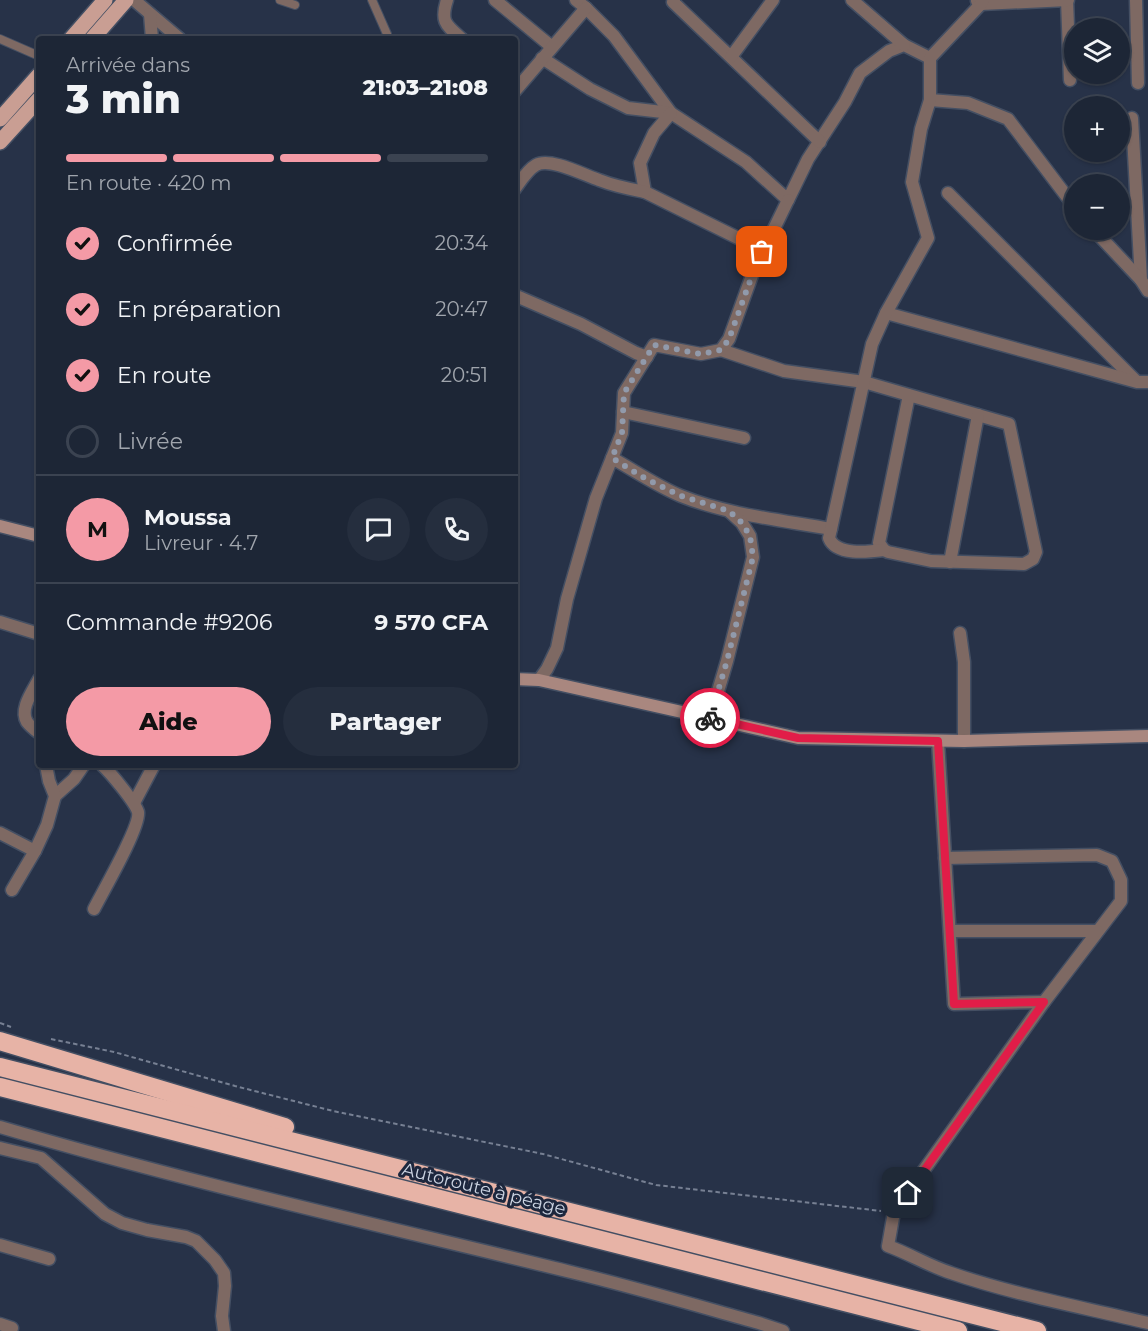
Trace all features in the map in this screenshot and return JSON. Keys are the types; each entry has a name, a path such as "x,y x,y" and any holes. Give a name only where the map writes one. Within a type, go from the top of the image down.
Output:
{"highway":[{"path":"6,1034 326,1139 412,1171"},
{"path":"0,1067 1037,1331"},
{"name":"Autoroute à péage","path":"0,1087 958,1331"},
{"path":"0,1099 412,1192"}],"main road":[{"path":"74,36 105,0"},
{"path":"95,36 126,0"},
{"path":"0,119 36,78"},
{"path":"0,141 36,102"}],"street":[{"path":"134,0 176,36"},
{"path":"447,0 443,11 446,25 459,36"},
{"path":"495,0 552,47"},
{"path":"674,0 673,2 820,142"},
{"path":"731,57 773,0"},
{"path":"852,0 904,45 930,58"},
{"path":"539,680 557,648 567,599 596,498 622,433 624,393 654,345 701,354 721,350 784,371 864,382 1009,424 1036,552 1033,559 1024,564 931,561 884,550 858,553 838,548 831,544 829,538 864,382 872,344 886,313 928,238 912,182 921,129 930,100 930,58 980,1 1068,0 1068,18"},
{"path":"1136,0 1138,83"},
{"path":"518,86 552,47 581,4 614,36 671,112 746,162 788,200"},
{"path":"150,14 152,36"},
{"path":"721,350 729,339 754,270 808,159 845,102 860,73 889,51 904,45"},
{"path":"542,58 590,89 628,108 671,112"},
{"path":"930,100 968,103 1008,119 1064,193"},
{"path":"645,192 640,163 654,133 671,112"},
{"path":"1132,118 1145,286"},
{"path":"518,185 534,165 543,163 559,165 623,188 645,192 742,240 754,270"},
{"path":"948,193 1142,382"},
{"path":"1103,240 1145,286"},
{"path":"518,297 581,324 647,357"},
{"path":"886,313 1142,382"},
{"path":"884,550 879,543 909,395"},
{"path":"623,412 744,438"},
{"path":"950,562 978,415"},
{"path":"612,458 646,479 681,496 729,511 831,529"},
{"path":"710,718 753,557 750,536 742,523 729,511"},
{"path":"0,526 36,535"},
{"path":"0,622 36,633"},
{"path":"960,633 964,663 964,741"},
{"path":"518,679 539,680 798,738 964,741 1148,736"},
{"path":"36,685 24,714 28,723 36,730"},
{"path":"938,741 954,1004 1044,1002"},
{"path":"47,768 55,796"},
{"path":"12,891 47,825 55,796 74,779 81,768"},
{"path":"94,909 135,830 139,814 134,803 105,768"},
{"path":"134,803 152,768"},
{"path":"0,832 35,851"},
{"path":"945,858 1096,855 1112,861 1121,880 1121,901 1044,1002 894,1212 888,1246 950,1273 1015,1292 1148,1323"},
{"path":"950,931 1097,931"},
{"path":"0,1127 193,1180 577,1273 783,1331"},
{"path":"0,1148 41,1158 105,1214 122,1223 180,1235 196,1241 224,1273 222,1316 224,1331"},
{"path":"0,1245 50,1259"}],"lane":[{"path":"280,0 295,5"},
{"path":"372,0 387,34"},
{"path":"0,39 36,55"}],"path":[{"path":"0,1023 6,1034"},
{"path":"45,1038 114,1052 235,1086 333,1110 543,1154 656,1185 894,1212"}],"way so far":[{"path":"710,718 753,557 750,536 742,523 729,511 681,496 646,479 612,458 622,433 624,393 654,345 701,354 721,350 729,339 762,252"}],"route":[{"path":"710,718 798,738 938,741 954,1004 1044,1002 908,1193"}]}
